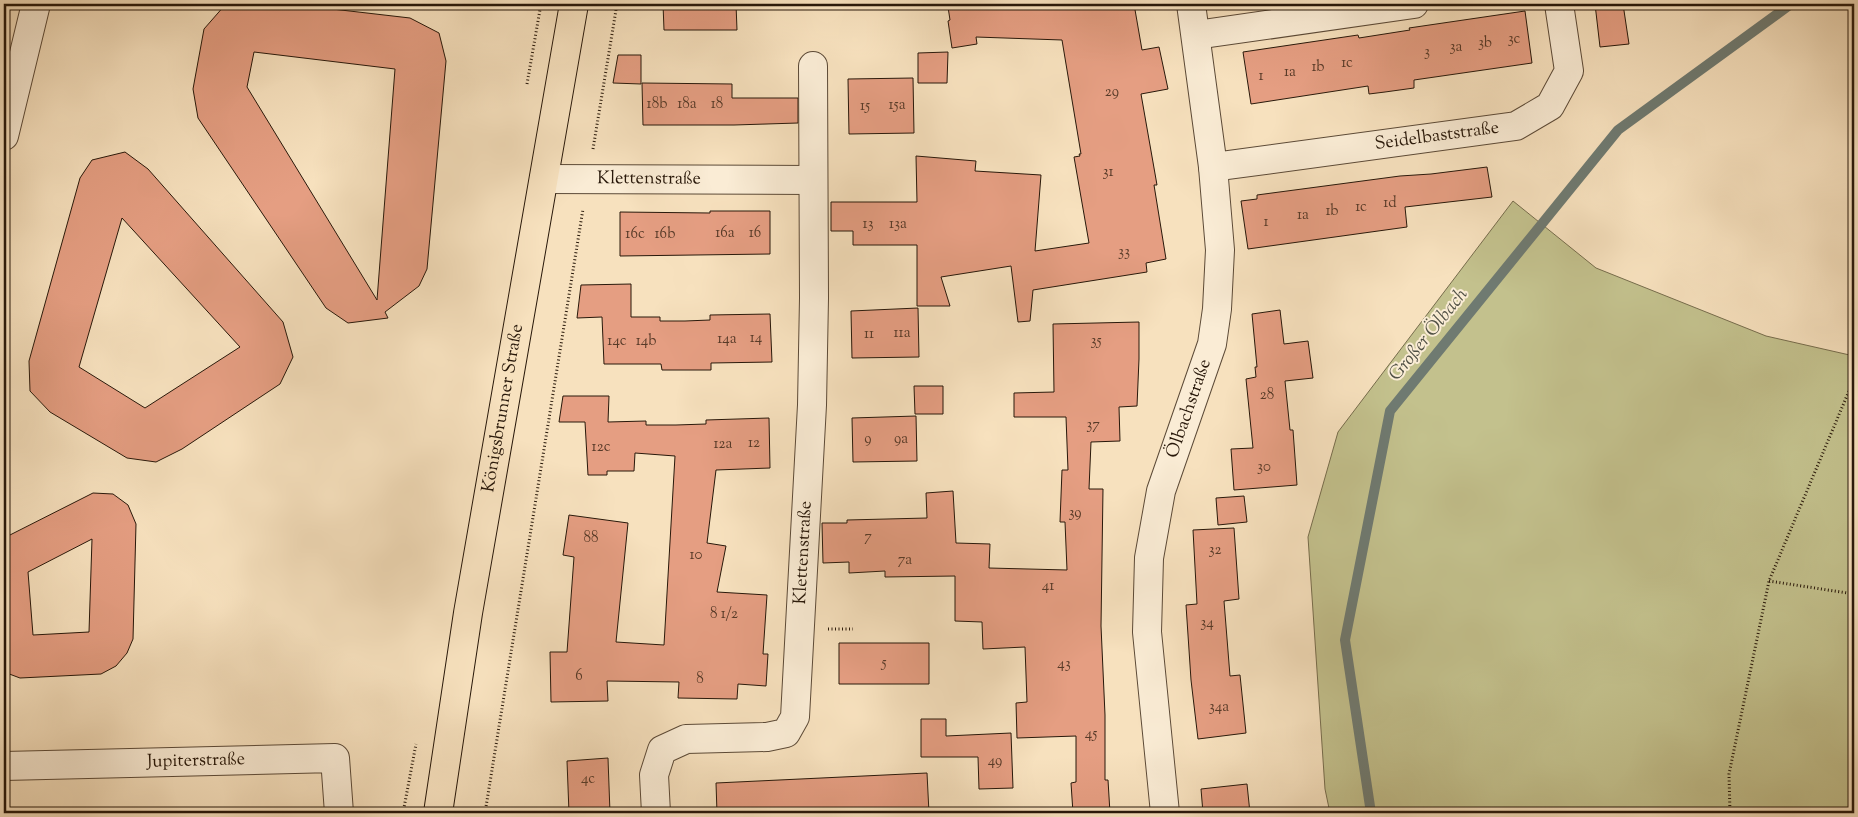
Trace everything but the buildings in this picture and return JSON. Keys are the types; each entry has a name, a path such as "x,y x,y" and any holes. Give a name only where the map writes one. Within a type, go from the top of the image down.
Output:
{"main road":[{"name":"Königsbrunner Straße","path":"438,813 468,612 574,4"}],"street":[{"path":"4,136 36,4"},
{"name":"Ölbachstraße","path":"1164,813 1146,632 1149,558 1161,490 1212,344 1217,308 1220,250 1213,167 1191,4"},
{"path":"1196,35 1414,4"},
{"name":"Seidelbaststraße","path":"1213,167 1516,126 1550,106 1569,71 1560,4"},
{"name":"Klettenstraße","path":"656,813 654,775 662,750 686,739 767,737 786,733 795,717 812,404 813,66"},
{"name":"Klettenstraße","path":"544,178 813,180"},
{"name":"Jupiterstraße","path":"4,766 334,758 339,813"}],"path":[{"path":"485,813 617,4"},
{"path":"1730,813 1730,774 1769,581 1854,379"},
{"path":"1769,581 1854,594"}],"shaded area":[{"path":"1513,201 1596,268 1766,336 1854,356 1854,813 1330,813 1325,789 1308,537 1338,432"}],"waterway":[{"name":"Großer Ölbach","path":"1371,813 1345,640 1390,411 1618,130 1791,4"}]}
